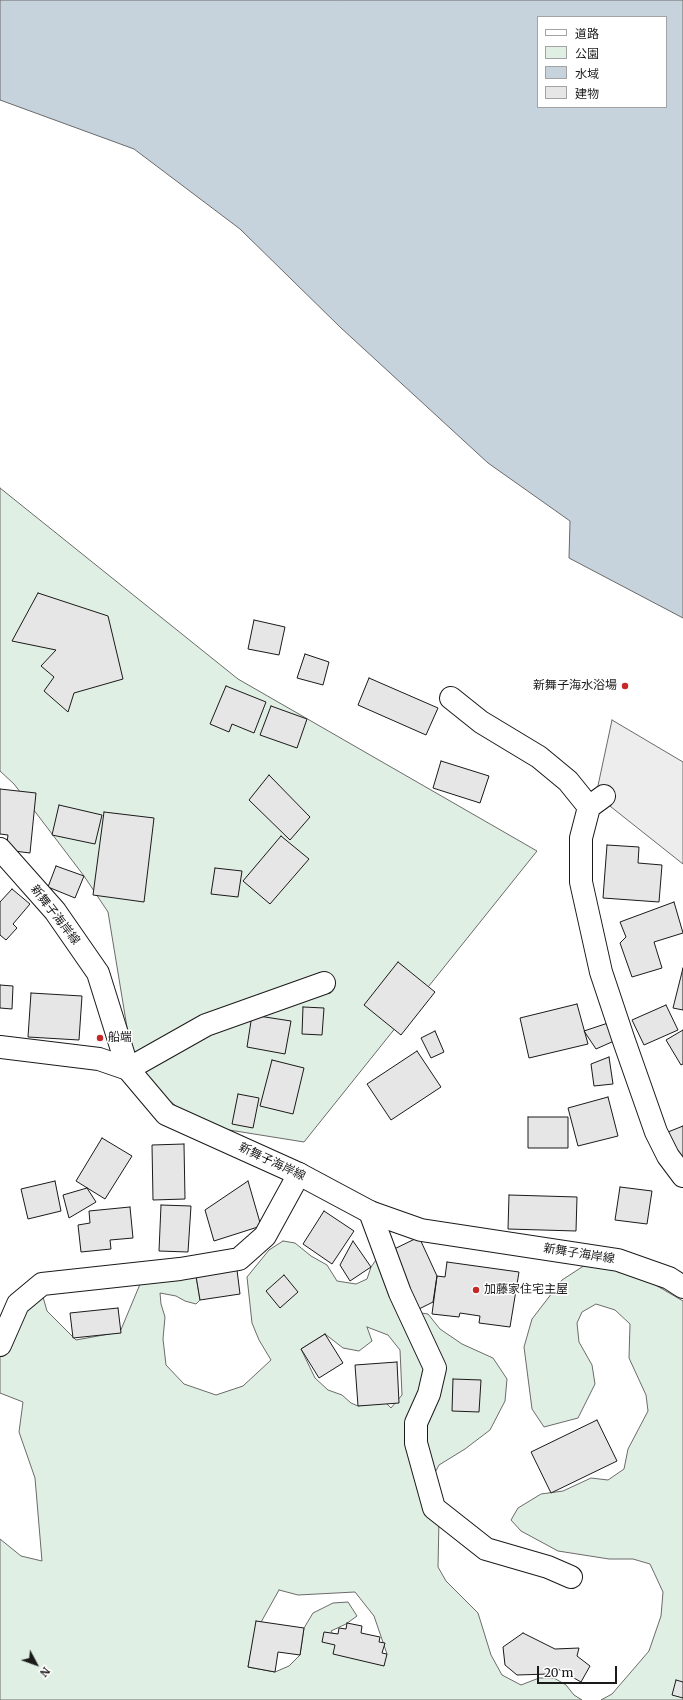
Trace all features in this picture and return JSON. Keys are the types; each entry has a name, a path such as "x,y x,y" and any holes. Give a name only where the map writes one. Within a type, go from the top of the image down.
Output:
{"street":[{"path":"451,698 481,722 539,757 568,781 597,801 581,838 581,882 600,972 656,1132 668,1156 683,1176"},
{"name":"新舞子海岸線","path":"0,850 55,911 98,973 128,1069 166,1114 299,1174 370,1212 421,1230 618,1260 669,1278 683,1287"},
{"path":"0,1047 99,1059 128,1069 206,1025 324,983"},
{"path":"0,1345 18,1304 42,1284 180,1269 239,1259 265,1236 299,1174"},
{"path":"370,1212 400,1293 435,1368 429,1394 416,1423 416,1443 434,1508 486,1548 548,1567 571,1577"}],"green space":[{"path":"0,488 238,679 537,851 304,1142 198,1125 134,1070 108,912 84,876 14,784 0,771"},
{"path":"283,1241 295,1243 311,1256 327,1265 337,1281 356,1284 367,1279 371,1267 381,1253 408,1311 428,1314 440,1329 462,1344 493,1358 507,1379 505,1401 490,1430 465,1449 439,1465 428,1486 439,1519 438,1567 446,1581 478,1613 491,1655 502,1675 521,1685 539,1678 554,1678 566,1685 574,1695 582,1700 0,1700 0,1539 21,1556 42,1561 35,1478 19,1432 23,1402 0,1393 0,1342 15,1310 43,1297 47,1311 76,1340 120,1332 143,1277 196,1276 200,1300 196,1304 185,1301 176,1296 160,1293 161,1304 165,1317 163,1339 166,1365 184,1384 216,1395 243,1386 271,1360 259,1340 252,1323 247,1277 269,1250","holes":["367,1327 388,1335 400,1350 402,1395 391,1408 384,1401 358,1406 351,1403 342,1395 328,1390 315,1378 301,1349 325,1334 343,1348 359,1351 372,1341","279,1590 298,1595 355,1592 374,1616 387,1654 381,1661 338,1642 331,1631 346,1624 357,1616 348,1602 333,1603 313,1613 304,1628 300,1655 289,1666 275,1672 248,1667 255,1633"]},
{"path":"585,1265 640,1276 683,1301 683,1700 601,1700 612,1694 649,1651 661,1616 663,1592 650,1564 633,1559 609,1559 558,1551 521,1531 511,1520 518,1508 541,1494 563,1491 591,1478 608,1480 624,1469 628,1449 648,1411 646,1395 629,1358 630,1324 615,1310 596,1304 582,1312 577,1323 579,1342 592,1365 595,1384 578,1418 544,1427 532,1409 524,1347 532,1319 562,1280"}],"shaded area":[{"path":"612,720 683,762 683,864 596,795"}],"water":[{"path":"0,0 683,0 683,618 569,558 570,521 488,463 340,327 240,229 134,149 0,100"}],"building":[{"path":"38,593 108,616 123,679 74,693 68,712 44,691 54,677 41,666 56,650 12,641"},
{"path":"254,620 285,627 279,655 248,649"},
{"path":"305,654 329,662 323,685 297,678"},
{"path":"369,678 438,708 426,735 358,705"},
{"path":"226,686 266,702 254,733 232,724 229,732 210,724"},
{"path":"271,706 307,719 297,748 260,735"},
{"path":"441,761 489,776 480,803 433,788"},
{"path":"269,775 310,817 290,840 249,800"},
{"path":"0,789 36,793 30,853 6,850 8,835 0,834"},
{"path":"59,805 102,815 95,844 52,835"},
{"path":"104,812 154,818 144,902 93,895"},
{"path":"281,836 309,859 270,904 243,881"},
{"path":"607,845 639,847 638,863 662,865 659,902 603,898"},
{"path":"56,866 84,876 75,898 48,887"},
{"path":"215,868 242,871 238,897 211,894"},
{"path":"12,889 30,904 13,924 17,928 6,940 0,935 0,902"},
{"path":"674,902 683,933 654,942 662,968 632,977 620,943 626,937 620,922"},
{"path":"398,962 435,992 401,1035 364,1005"},
{"path":"683,968 683,1010 673,1008"},
{"path":"0,985 13,986 12,1009 0,1008"},
{"path":"31,993 82,996 79,1040 28,1037"},
{"path":"577,1004 588,1044 529,1058 520,1018"},
{"path":"666,1005 678,1030 644,1045 632,1020"},
{"path":"303,1007 324,1008 322,1035 302,1034"},
{"path":"252,1015 291,1021 285,1054 247,1047"},
{"path":"608,1023 614,1041 596,1049 584,1031"},
{"path":"683,1030 683,1064 681,1065 666,1040"},
{"path":"435,1031 444,1052 431,1058 421,1038"},
{"path":"417,1051 441,1087 391,1120 367,1084"},
{"path":"609,1057 613,1084 594,1086 591,1064"},
{"path":"272,1060 304,1068 293,1114 260,1106"},
{"path":"238,1094 259,1098 253,1128 232,1124"},
{"path":"608,1097 618,1136 578,1146 568,1108"},
{"path":"528,1117 568,1117 568,1148 528,1148"},
{"path":"683,1126 683,1164 668,1132"},
{"path":"102,1138 132,1156 105,1199 76,1181"},
{"path":"184,1144 185,1199 153,1200 152,1145"},
{"path":"55,1181 61,1211 28,1219 21,1189"},
{"path":"248,1181 261,1226 214,1241 205,1210"},
{"path":"620,1187 652,1191 647,1224 615,1220"},
{"path":"87,1188 96,1202 69,1218 63,1195"},
{"path":"509,1195 577,1197 576,1231 508,1229"},
{"path":"161,1205 191,1206 188,1252 159,1251"},
{"path":"130,1207 133,1238 110,1240 111,1249 81,1252 78,1225 90,1223 89,1211"},
{"path":"324,1211 354,1231 332,1264 303,1244"},
{"path":"419,1237 437,1276 433,1302 415,1311 388,1252"},
{"path":"353,1241 371,1267 350,1281 340,1265"},
{"name":"加藤家住宅主屋","path":"447,1262 519,1272 510,1327 479,1323 480,1316 460,1313 459,1317 432,1314 437,1276 445,1277"},
{"path":"237,1270 240,1294 200,1300 196,1276"},
{"path":"284,1275 298,1292 280,1308 266,1291"},
{"path":"118,1308 121,1333 73,1338 70,1313"},
{"path":"325,1334 343,1363 319,1378 301,1349"},
{"path":"397,1362 399,1403 358,1406 355,1365"},
{"path":"453,1379 481,1380 479,1412 452,1411"},
{"path":"597,1420 617,1461 551,1493 531,1452"},
{"path":"256,1621 304,1628 300,1655 278,1652 275,1672 248,1667"},
{"path":"347,1623 362,1626 361,1633 380,1637 379,1642 385,1643 382,1653 387,1654 384,1666 333,1654 335,1645 322,1642 324,1632 338,1634 339,1628 346,1629"},
{"path":"523,1633 555,1649 579,1648 577,1656 590,1666 581,1682 558,1669 549,1674 517,1675 505,1665 503,1647"},
{"path":"676,1680 683,1682 683,1698 672,1695"}],"place":[{"name":"新舞子海水浴場","path":"625,686"},
{"name":"船端","path":"100,1038"},
{"name":"加藤家住宅主屋","path":"476,1290"}]}
